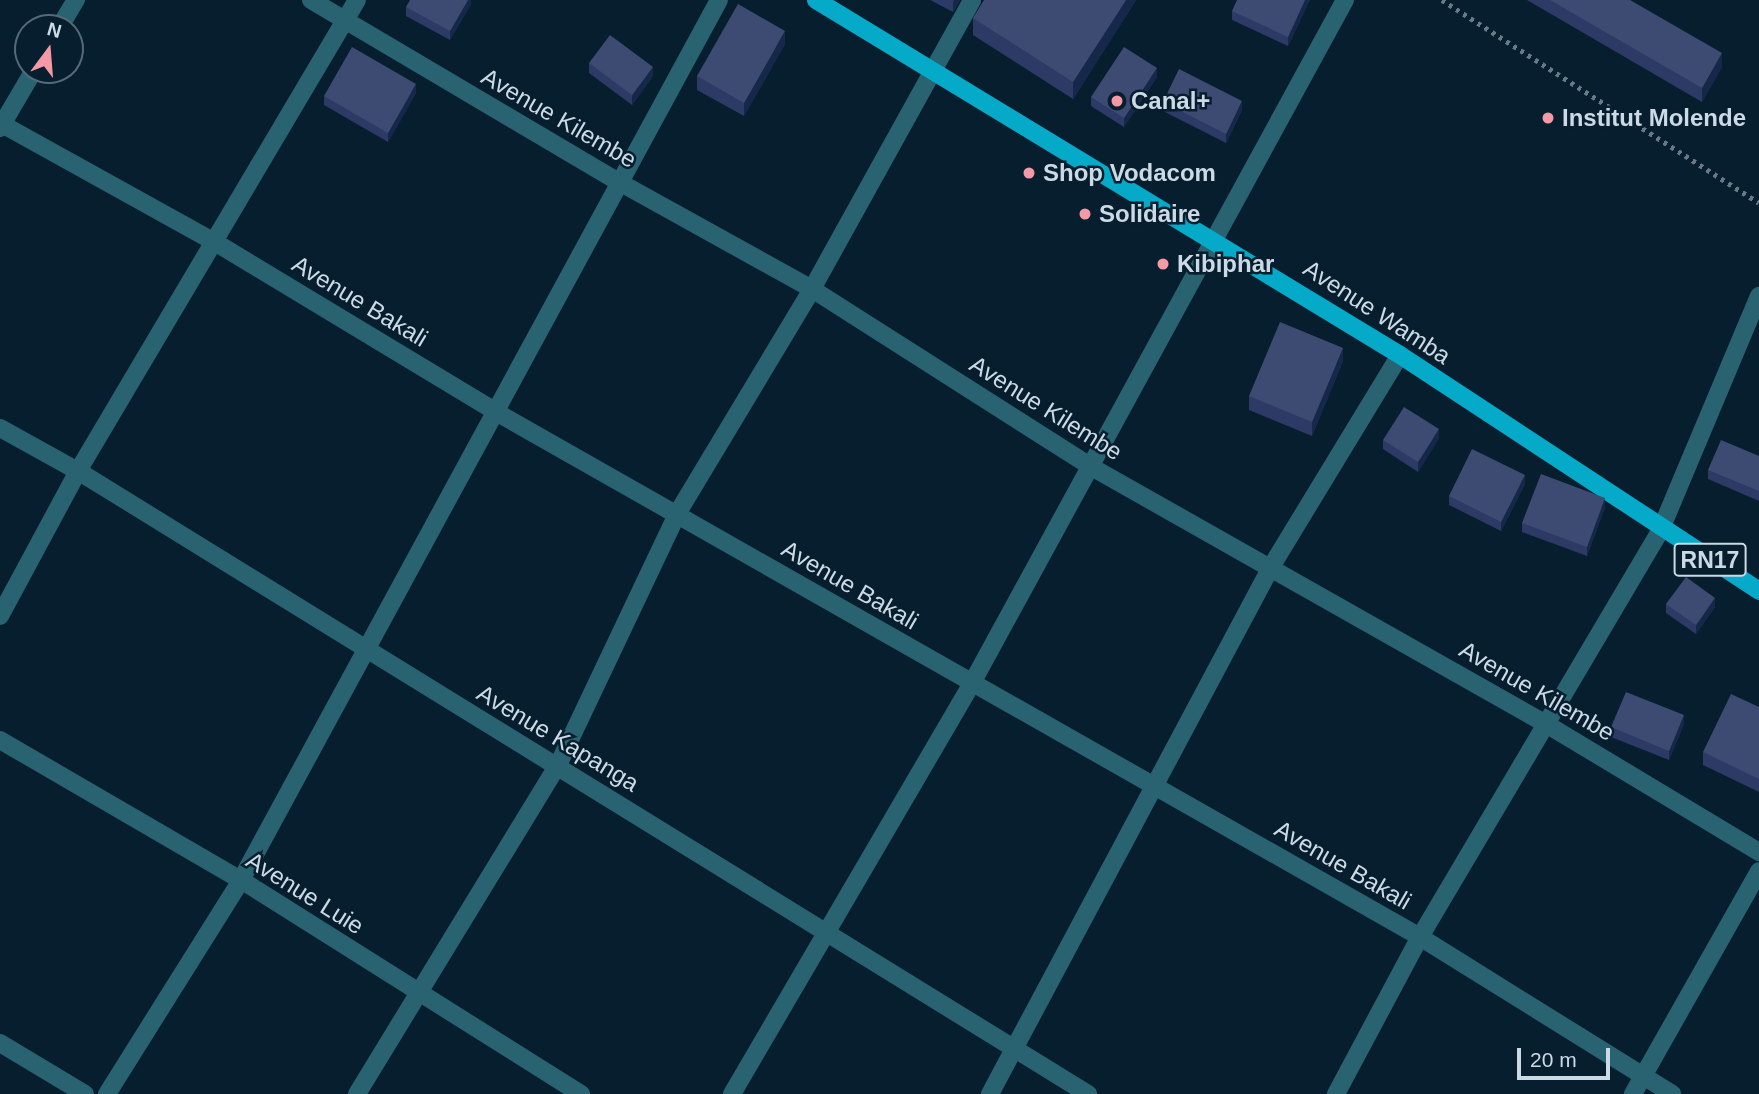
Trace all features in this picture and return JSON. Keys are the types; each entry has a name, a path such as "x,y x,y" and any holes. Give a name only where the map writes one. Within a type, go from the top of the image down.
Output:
{"main road":[{"name":"Avenue Wamba","path":"816,0 1214,238 1400,355 1759,591"}],"street":[{"name":"Avenue Kilembe","path":"311,0 619,182 812,289 1088,465 1546,724 1759,852"},
{"path":"0,616 78,471 357,0"},
{"path":"107,1094 241,880 364,649 719,0"},
{"path":"357,1094 415,992 558,765 677,514 812,289 972,0"},
{"path":"732,1094 972,682 1088,465 1345,0"},
{"path":"1,125 26,84"},
{"name":"Avenue Bakali","path":"1,125 213,241 496,412 1420,937 1672,1094"},
{"path":"1336,1094 1420,937 1661,529 1759,296"},
{"path":"990,1094 1271,567 1400,355"},
{"name":"Avenue Kapanga","path":"0,428 78,471 1088,1094"},
{"name":"Avenue Luie","path":"0,740 241,880 415,992 581,1094"},
{"path":"1633,1094 1759,871"},
{"path":"0,1043 85,1094"}],"path":[{"path":"1442,0 1759,202"}],"building":[{"path":"410,0 468,0 450,31 406,7"},
{"path":"984,0 1126,0 1073,82 973,18"},
{"path":"1237,0 1305,0 1288,37 1232,11"},
{"path":"1550,0 1630,0 1722,53 1702,88"},
{"path":"738,4 785,31 744,103 697,76"},
{"path":"610,35 653,67 632,95 589,63"},
{"path":"352,47 416,84 388,133 324,96"},
{"path":"1124,47 1157,68 1124,118 1091,97"},
{"path":"1179,69 1242,101 1226,134 1163,102"},
{"path":"1280,322 1343,348 1312,422 1249,396"},
{"path":"1404,407 1439,429 1418,462 1383,440"},
{"path":"1721,440 1759,456 1759,491 1708,470"},
{"path":"1472,449 1525,475 1501,522 1449,496"},
{"path":"1541,474 1605,498 1587,547 1522,523"},
{"path":"1686,577 1715,598 1696,625 1666,604"},
{"path":"1626,692 1684,715 1669,751 1611,727"},
{"path":"1731,694 1759,707 1759,779 1703,752"}],"place":[{"name":"Canal+","path":"1117,101"},
{"name":"Institut Molende","path":"1548,118"},
{"name":"Shop Vodacom","path":"1029,173"},
{"name":"Solidaire","path":"1085,214"},
{"name":"Kibiphar","path":"1163,264"}]}
